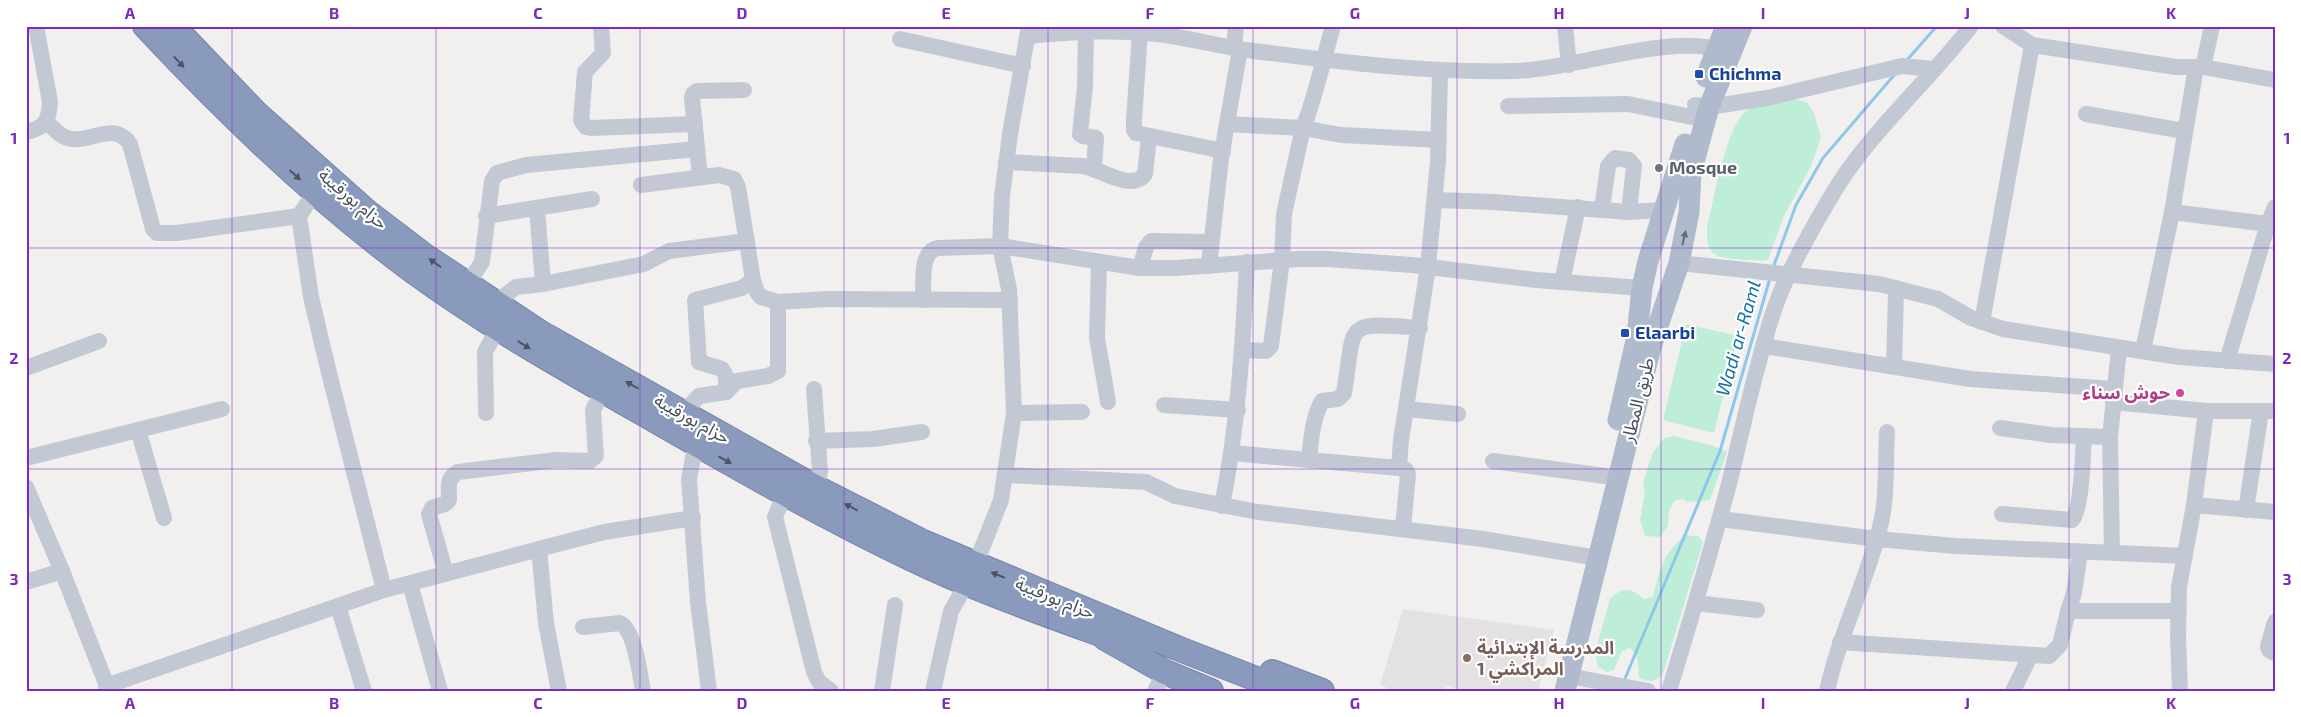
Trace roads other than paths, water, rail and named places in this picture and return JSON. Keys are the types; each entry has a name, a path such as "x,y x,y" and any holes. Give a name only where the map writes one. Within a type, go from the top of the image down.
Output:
{"highway":[{"name":"حزام بورقيبة","path":"145,26 242,127 315,192 413,272 498,328 696,444 912,559 971,574 1099,625 1248,691"},
{"name":"حزام بورقيبة","path":"173,26 256,113 307,161 366,211 466,285 541,333 682,414 815,487 923,542 971,574"},
{"name":"حزام بورقيبة","path":"1099,625 1287,691"},
{"path":"1099,625 1160,682 1211,691"},
{"path":"1099,625 1190,641 1322,691"}],"main road":[{"name":"طريق المطار","path":"1724,51 1726,26"},
{"name":"طريق المطار","path":"1592,557 1605,476 1637,336 1642,295 1664,206 1699,110 1724,51 1742,26"},
{"name":"طريق المطار","path":"1550,691 1573,632 1650,347 1679,263 1689,212 1691,174 1699,110"},
{"path":"1664,206 1675,204 1689,212"},
{"path":"1642,295 1650,306 1664,308"},
{"name":"طريق المطار","path":"1567,684 1573,632"}],"street":[{"path":"26,132 38,129 46,121 50,102 36,26"},
{"path":"601,26 603,52 588,66 583,81 581,120 583,124 591,128 695,124"},
{"path":"1209,266 1237,48 1236,26"},
{"path":"1242,350 1266,351 1271,346 1282,260 1285,206 1303,128 1318,86 1322,60 1333,26"},
{"path":"1565,26 1569,65"},
{"path":"1669,691 1720,519 1773,312 1822,212 1856,160 1885,121 1971,26"},
{"path":"2003,26 2032,45 2176,67 2200,67 2275,80"},
{"path":"2143,351 2172,212 2184,131 2212,26"},
{"path":"933,691 951,611 971,574 996,515 1006,475 1014,413 1010,300 1008,279 1000,246 1002,196 1006,162 1029,31 1095,29 1140,32 1322,60 1440,71 1528,70 1569,65 1684,45 1724,51"},
{"path":"1094,168 1096,138 1083,136 1080,132 1085,86 1095,29"},
{"path":"1140,32 1134,130 1140,135 1223,151"},
{"path":"900,39 1023,66"},
{"path":"1982,322 2032,45"},
{"path":"1508,106 1628,104 1699,110 1767,98 1902,66 1934,69"},
{"path":"1399,468 1428,267 1439,140 1440,71"},
{"path":"700,177 692,98 694,92 744,90"},
{"path":"2086,114 2184,131"},
{"path":"46,121 56,131 74,140 112,133 125,137 130,144 153,229 157,233 177,233 299,216"},
{"path":"1227,124 1303,128 1341,135 1439,140"},
{"path":"1006,162 1084,166 1094,168 1110,177 1136,181 1142,178 1146,169 1149,137"},
{"path":"466,285 482,262 486,216 492,181 497,173 506,169 566,160 697,148"},
{"path":"1602,209 1608,166 1615,158 1629,160 1634,166 1629,212"},
{"path":"641,185 700,177 725,176 734,179 738,187 753,280 757,292 761,296 778,302 826,299 1010,300"},
{"path":"315,192 299,216 311,296 384,590"},
{"path":"486,216 592,199"},
{"path":"1434,200 1578,207 1629,212 1664,206"},
{"path":"1562,282 1578,207"},
{"path":"538,208 542,284"},
{"path":"2172,212 2272,215 2227,361"},
{"path":"494,304 516,288 644,264 669,251 747,241"},
{"path":"1140,268 1146,247 1151,241 1211,242"},
{"path":"923,300 926,258 930,250 938,248 1000,246 1140,268 1328,259 1428,267 1562,282 1642,295"},
{"path":"1099,262 1097,338 1108,402"},
{"path":"1222,506 1238,410 1247,262"},
{"path":"1679,263 1790,276 1833,278 1896,288 1946,302 1966,316 2003,329 2119,349 2227,361 2275,364"},
{"path":"726,392 726,376 722,369 699,362 695,300 742,288 753,280"},
{"path":"1894,367 1896,288"},
{"path":"682,414 699,396 726,392 737,381 768,376 778,371 778,302"},
{"path":"1309,460 1312,434 1322,402 1338,399 1344,393 1350,344 1356,332 1360,328 1376,325 1420,328"},
{"path":"486,414 485,352 498,328"},
{"path":"26,368 100,340"},
{"path":"1764,346 1970,379 2114,396 2206,411 2268,411 2246,510"},
{"path":"2112,552 2110,437 2119,349"},
{"path":"814,389 816,441 820,472 815,487"},
{"path":"446,574 429,514 432,508 447,502 451,477 458,472 556,460 590,461 596,456 593,410 603,391"},
{"path":"1164,405 1238,410"},
{"path":"26,458 222,409"},
{"path":"1406,409 1458,414"},
{"path":"2180,691 2179,587 2194,505 2206,411"},
{"path":"1014,413 1082,412"},
{"path":"2000,428 2044,434 2110,437"},
{"path":"138,430 164,518"},
{"path":"816,441 873,438 922,432"},
{"path":"1827,691 1840,642 1877,539 1882,514 1887,432"},
{"path":"2002,514 2072,520 2077,509 2084,436"},
{"path":"696,444 689,479 698,602 709,691"},
{"path":"1232,453 1406,470 1408,474 1403,528"},
{"path":"1493,461 1605,476"},
{"path":"1006,475 1146,482 1175,496 1222,506 1306,518 1403,528 1592,557"},
{"path":"26,487 62,571 107,688 384,590 604,532 693,518"},
{"path":"785,493 775,517 814,672 819,682 831,691"},
{"path":"2194,505 2275,512"},
{"path":"1720,519 1877,539 2080,552 2185,556"},
{"path":"539,549 546,623 559,691"},
{"path":"1840,642 2049,656 2056,651 2062,639 2074,593 2080,552"},
{"path":"26,582 62,571"},
{"path":"410,584 440,691"},
{"path":"1696,603 1757,610"},
{"path":"882,691 895,605"},
{"path":"338,606 364,691"},
{"path":"2068,611 2178,611"},
{"path":"2275,622 2268,646 2269,650 2275,654"},
{"path":"583,627 620,623 625,626 631,637 643,691"},
{"path":"2013,691 2030,656"},
{"path":"1567,684 1648,691"}],"waterway":[{"name":"Wadi ar-Raml","path":"1907,60 1937,26"},
{"name":"Wadi ar-Raml","path":"1773,268 1796,205 1823,158 1895,74"},
{"name":"Wadi ar-Raml","path":"1624,681 1720,451 1770,278"}],"place":[{"name":"Chichma","path":"1699,74"},
{"name":"Mosque","path":"1659,168"},
{"name":"Elaarbi","path":"1625,333"},
{"name":"حوش سناء","path":"2180,393"},
{"name":"المدرسة الإبتدائية المراكشي 1","path":"1467,658"}]}
